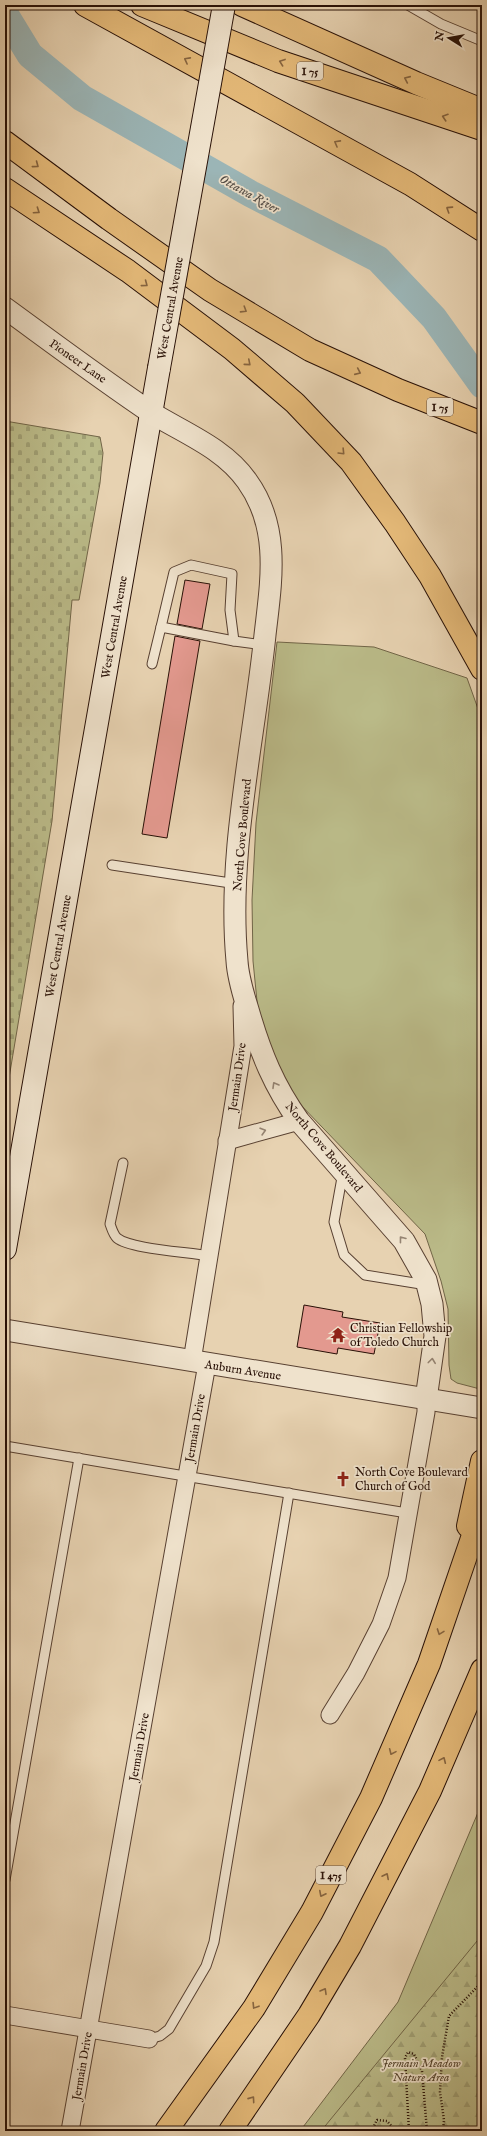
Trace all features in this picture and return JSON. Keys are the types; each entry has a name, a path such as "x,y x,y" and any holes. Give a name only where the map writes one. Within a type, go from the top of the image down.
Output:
{"highway":[{"path":"85,5 410,184 482,230"},
{"name":"I 75","path":"142,5 278,61 482,129"},
{"path":"242,5 416,83 482,110"},
{"name":"I 75","path":"5,142 109,219 210,290 310,350 398,390 482,423"},
{"path":"5,189 128,271 232,349 295,403 352,462 430,576 482,669"},
{"path":"454,1595 482,1462"},
{"path":"454,1595 482,1509"},
{"name":"I 475","path":"166,2131 254,2008 312,1912 371,1798 408,1717 454,1595"},
{"path":"230,2131 309,2015 350,1946 430,1791 482,1670"}],"main road":[{"name":"West Central Avenue","path":"5,1249 151,412 224,5"}],"street":[{"name":"Pioneer Lane","path":"5,308 151,412"},
{"name":"North Cove Boulevard","path":"151,412 218,452 239,471 249,483 261,507 269,532 272,555 264,646 240,828 237,884 237,963 241,988 258,1045 272,1079 299,1121 404,1241 427,1285 432,1304 435,1336 426,1400 426,1412 407,1513 397,1578 381,1624 356,1673 330,1715"},
{"name":"Jermain Drive","path":"70,2131 187,1476 209,1256 243,1046 241,988"},
{"path":"228,1141 299,1121"},
{"name":"Auburn Avenue","path":"5,1330 482,1408"},
{"path":"5,2015 149,2039"}],"lane":[{"path":"408,5 441,24 482,41"},
{"path":"152,664 174,572 191,565 232,574 230,610 234,641"},
{"path":"161,627 264,646"},
{"path":"112,865 237,884"},
{"path":"122,1163 110,1224 112,1232 117,1238 138,1246 209,1256"},
{"path":"343,1171 334,1222 344,1255 365,1275 427,1285"},
{"path":"5,1446 407,1513"},
{"path":"5,1880 79,1458"},
{"path":"149,2039 160,2036 169,2029 206,1966 214,1942 289,1493"}],"path":[{"path":"443,2131 444,2120 440,2092 442,2057 449,2016 482,1982"},
{"path":"409,2131 405,2058 408,2052 414,2054 422,2071 426,2131"},
{"path":"376,2131 374,2126 377,2120 386,2122 396,2131"}],"green space":[{"path":"5,421 100,437 103,453 100,483 79,600 72,600 52,821 5,1102"},
{"path":"277,642 374,647 467,678 482,720 482,1385 480,1389 457,1383 451,1379 449,1365 448,1309 441,1281 425,1234 297,1101 282,1077 259,1021 253,961 252,900 256,823"},
{"name":"Jermain Meadow Nature Area","path":"482,1803 482,2131 300,2131 398,2002"},
{"name":"Jermain Meadow Nature Area","path":"482,1935 482,2131 321,2131"}],"building":[{"path":"185,580 210,584 202,629 177,624"},
{"path":"175,636 200,641 167,838 142,834"},
{"name":"Christian Fellowship of Toledo Church","path":"304,1305 343,1312 342,1317 380,1323 374,1354 338,1348 337,1354 297,1347"}],"waterway":[{"name":"Ottawa River","path":"5,14 30,55 82,98 251,194 378,259 434,318 482,385"}],"place":[{"name":"Christian Fellowship of Toledo Church","path":"338,1335"},
{"name":"North Cove Boulevard Church of God","path":"343,1479"}]}
